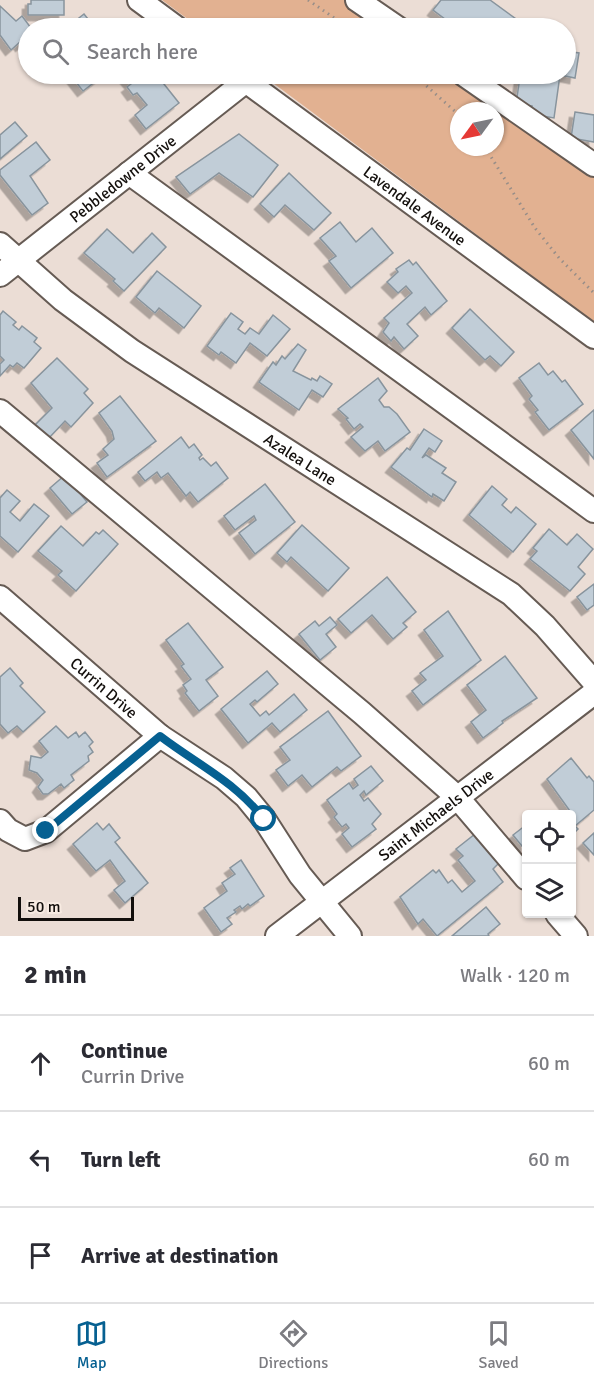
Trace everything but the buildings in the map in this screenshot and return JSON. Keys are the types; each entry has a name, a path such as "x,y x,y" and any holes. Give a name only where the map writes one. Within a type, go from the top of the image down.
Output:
{"street":[{"path":"139,0 163,18"},
{"path":"357,0 383,18"},
{"name":"Pebbledowne Drive","path":"9,268 129,173 233,84"},
{"name":"Lavendale Avenue","path":"251,84 594,337"},
{"path":"477,84 594,165"},
{"path":"129,173 594,511"},
{"name":"Azalea Lane","path":"0,244 9,268 63,300 132,351 510,594 545,626 594,682"},
{"path":"0,411 362,713 457,797 522,873"},
{"name":"Currin Drive","path":"0,597 160,736 224,778 246,797 320,901 350,936"},
{"name":"Saint Michaels Drive","path":"277,936 594,693"},
{"path":"0,821 8,830 25,839 46,831 160,736"},
{"path":"560,918 576,936"}],"path":[{"path":"308,0 334,18"},
{"path":"424,84 450,107"},
{"path":"491,156 535,228 559,258 594,293"}],"shaded area":[{"path":"162,0 346,0 372,18 186,18"},
{"path":"274,84 464,84 490,102 450,102 450,156 504,156 504,112 594,176 594,322"}],"route":[{"path":"46,831 160,736 187,756 224,778 246,797 264,819"}]}
